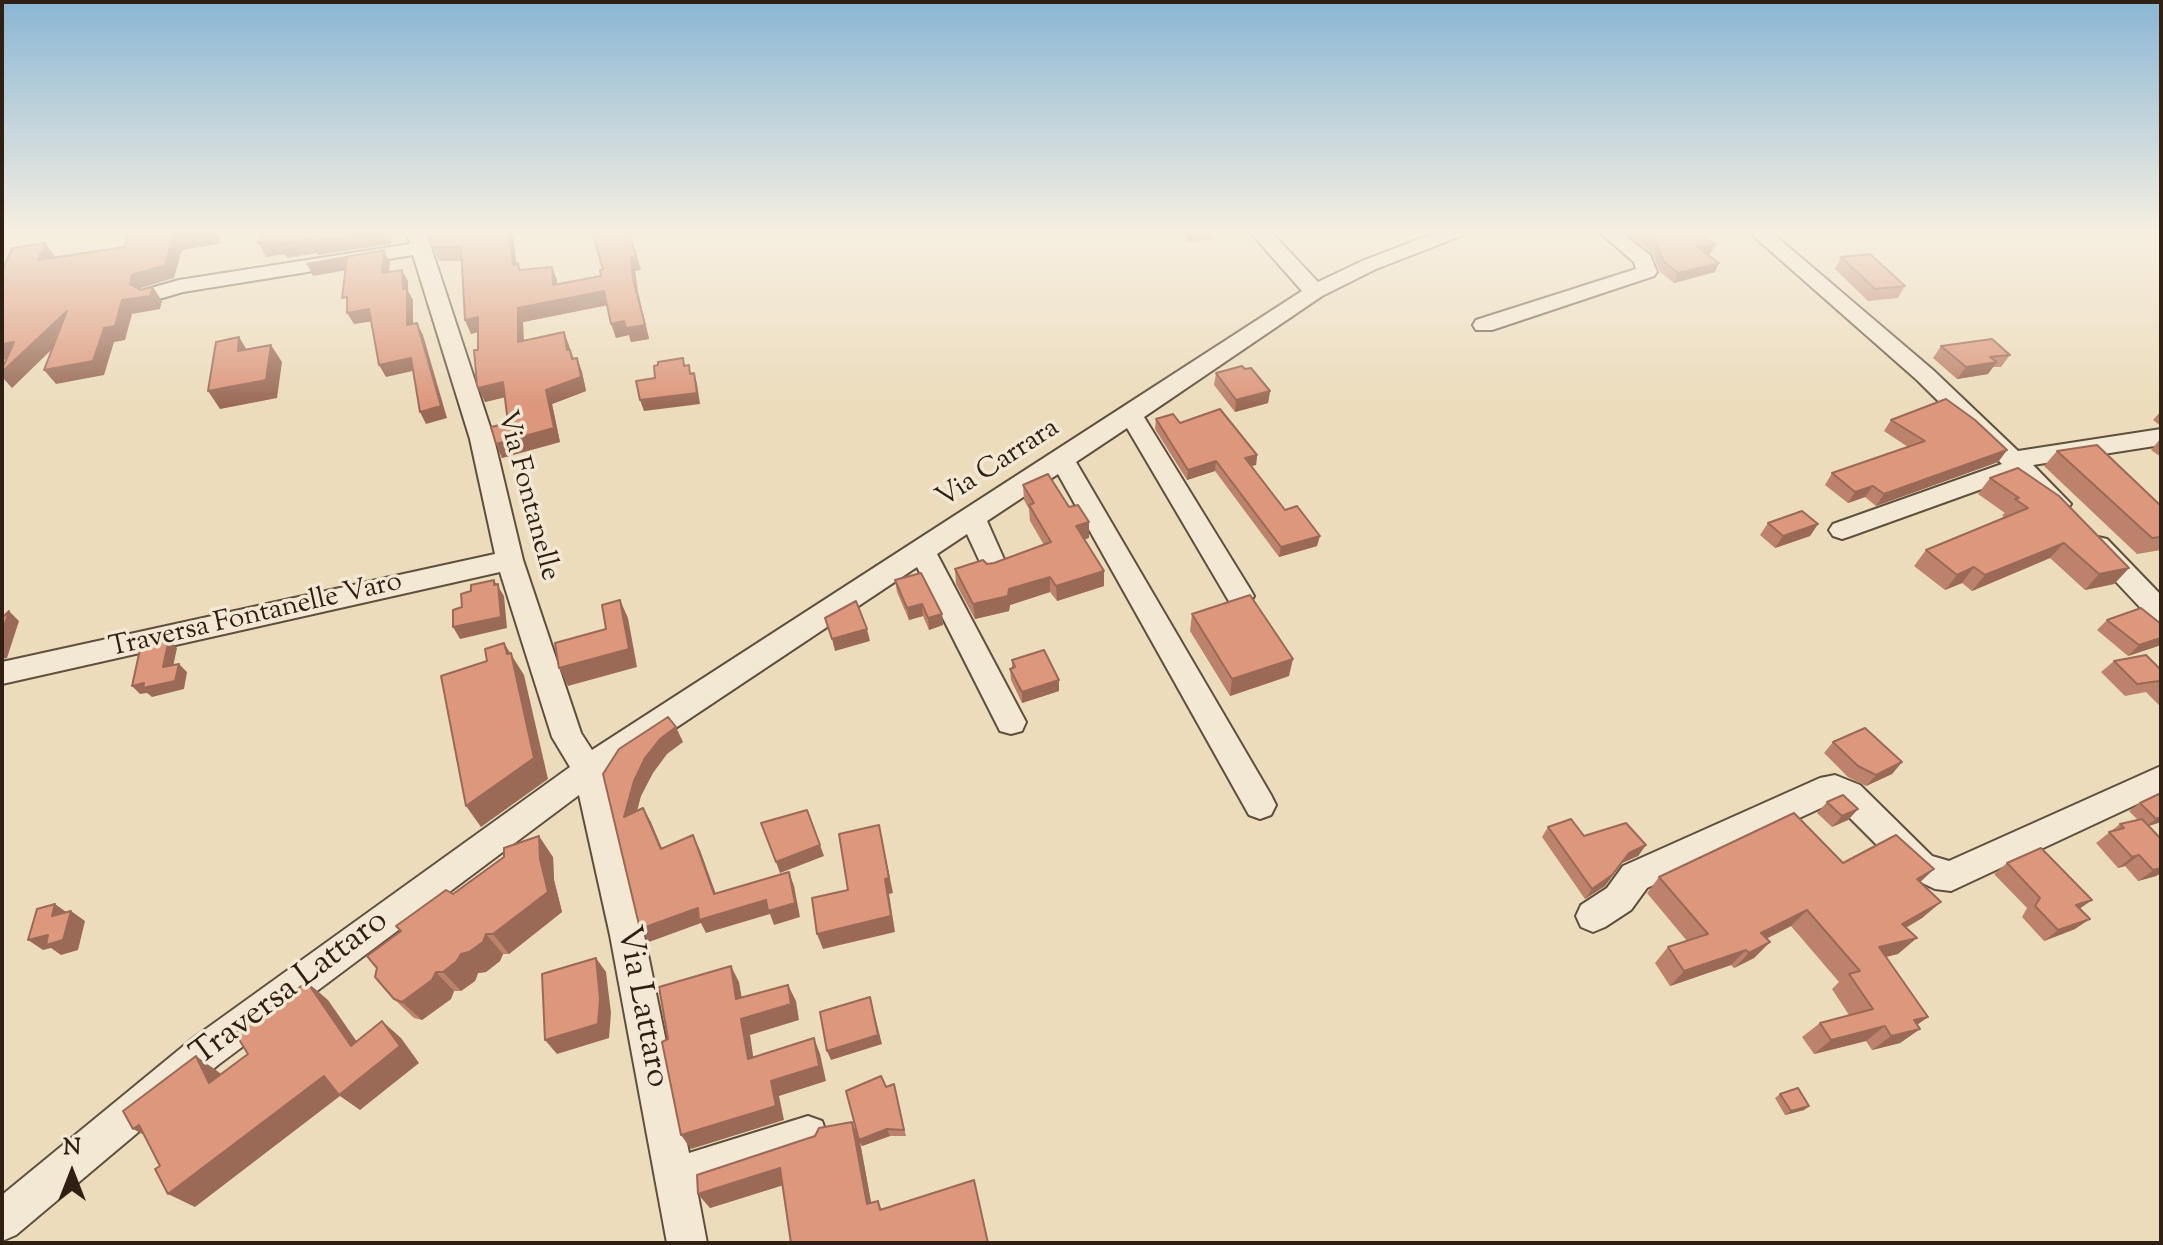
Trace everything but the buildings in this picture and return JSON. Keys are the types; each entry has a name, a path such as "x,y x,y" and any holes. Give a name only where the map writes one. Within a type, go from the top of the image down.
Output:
{"street":[{"path":"152,295 167,290"},
{"name":"Via Fontanelle","path":"435,290 482,439 510,560 567,737 589,771"},
{"name":"Via Carrara","path":"589,771 627,742 1319,290"},
{"path":"1484,325 1591,290"},
{"path":"1826,290 1925,375 2156,600"},
{"path":"1131,415 1240,596"},
{"path":"1842,530 2018,463 2161,437"},
{"path":"1062,460 1260,805"},
{"path":"973,518 994,566"},
{"path":"922,551 1011,722"},
{"name":"Traversa Fontanelle Varo","path":"2,673 510,560"},
{"name":"Via Lattaro","path":"589,771 627,935 687,1243"},
{"name":"Traversa Lattaro","path":"2,1221 205,1052 589,771"},
{"path":"1593,916 1619,899 1635,877 1820,791 1835,788 1849,794 1920,866 1935,874 1951,876 2161,779"},
{"path":"673,1178 808,1135"}]}
